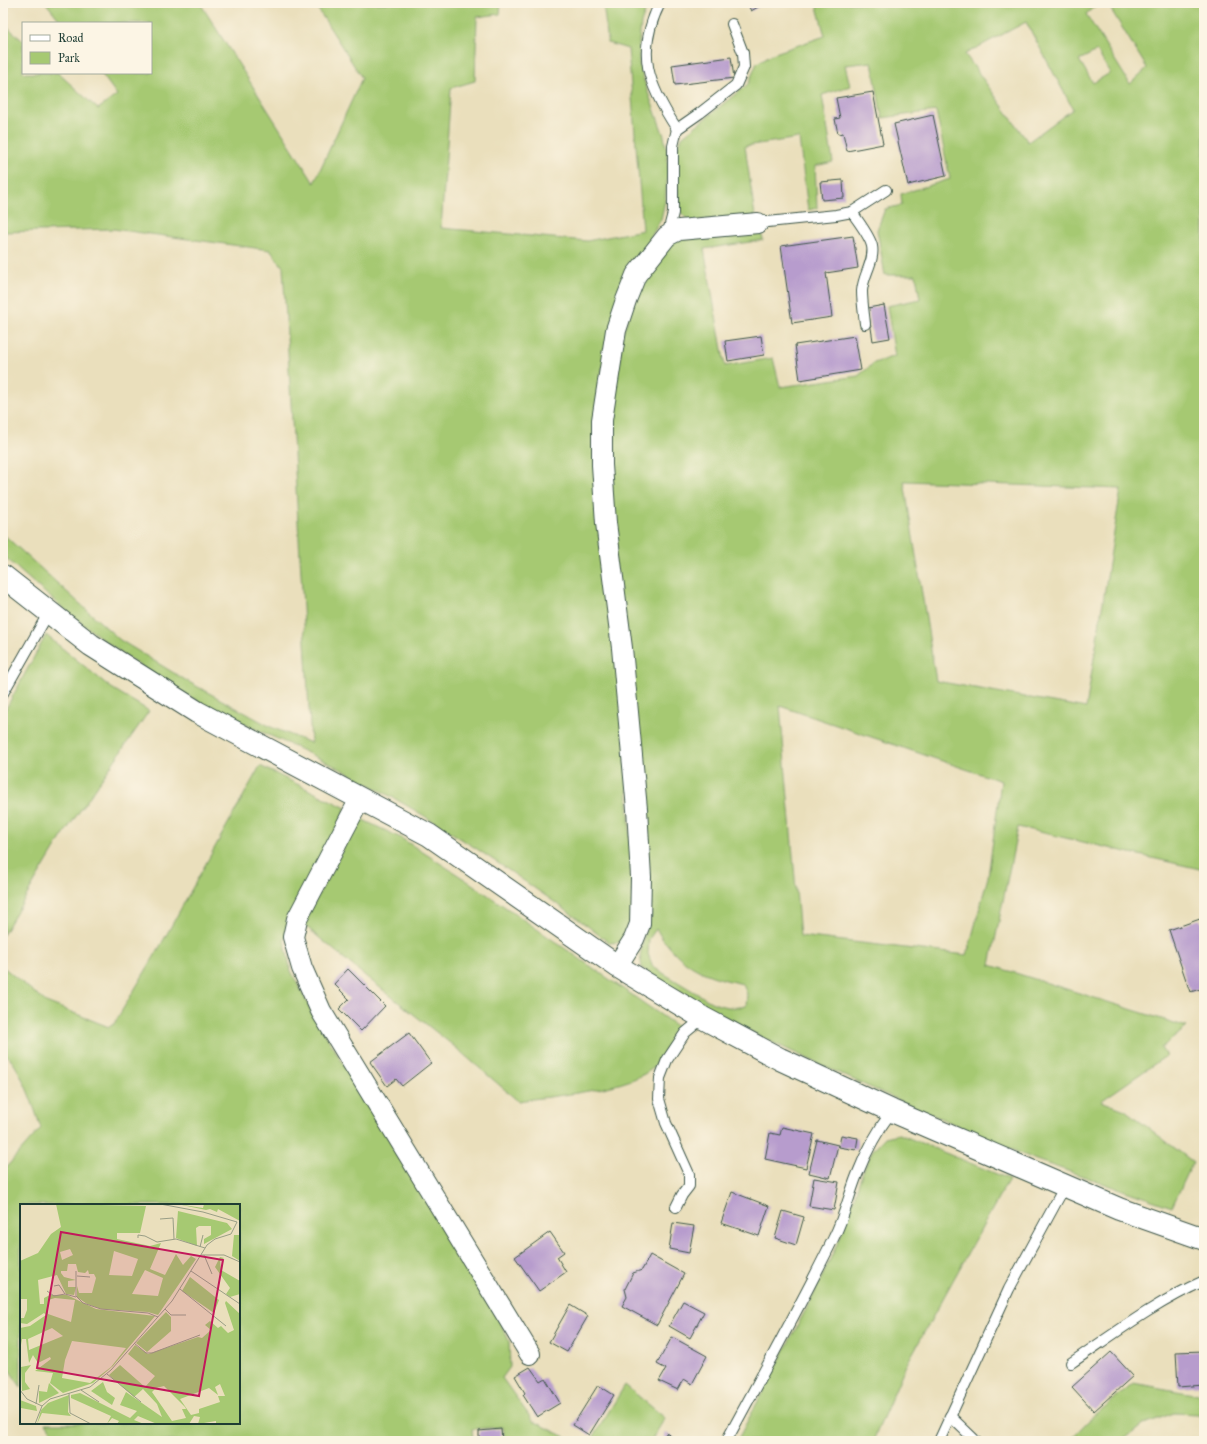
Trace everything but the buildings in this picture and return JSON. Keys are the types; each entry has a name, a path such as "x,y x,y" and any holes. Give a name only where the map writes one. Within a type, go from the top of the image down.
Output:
{"main road":[{"path":"3,576 91,645 197,712 429,835 617,966 704,1018 780,1059 892,1111 1119,1209 1204,1239"}],"street":[{"path":"617,966 634,939 640,924 641,877 637,809 624,671 606,523 602,465 602,420 616,330 636,275 667,236 679,230 758,223"},
{"path":"360,799 297,919 293,937 302,968 321,1011 530,1354"}],"lane":[{"path":"660,3 652,18 646,42 647,63 652,83 662,106 677,129"},
{"path":"667,236 673,213 673,146 677,129 736,85 744,67 743,53 732,24"},
{"path":"758,223 852,212 886,190"},
{"path":"852,212 863,228 872,246 871,261 864,277 862,291 865,324"},
{"path":"3,692 49,612"},
{"path":"676,1207 682,1195 689,1186 689,1174 666,1123 659,1099 660,1078 667,1060 685,1033 704,1018"},
{"path":"728,1441 728,1438 835,1236 868,1149 892,1111"},
{"path":"939,1441 1009,1289 1066,1186"},
{"path":"1071,1363 1136,1318 1188,1288 1204,1281"},
{"path":"950,1416 976,1441"}],"green space":[{"path":"46,3 200,3 314,183 362,78 314,3 462,3 464,5 466,3 501,3 500,14 477,17 475,81 451,88 441,228 587,241 643,230 628,49 608,43 603,3 639,3 646,9 641,23 639,63 664,136 667,151 668,170 665,201 661,219 632,271 600,377 623,714 635,920 622,942 609,943 570,913 504,867 451,832 396,799 341,769 206,705 149,672 84,625 3,555 3,534 120,640 187,681 271,727 311,743 283,267 270,250 113,229 3,232 3,23 22,40 22,74 59,74 98,109 117,95 102,74 152,74 152,22 61,22"},
{"path":"816,3 1099,3 1086,14 1130,84 1147,68 1107,3 1204,3 1204,870 1018,827 990,965 1187,1027 1161,1048 1166,1056 1101,1101 1125,1110 1193,1162 1172,1207 1036,1160 867,1086 763,1038 657,979 642,968 640,956 647,921 606,463 622,335 642,279 673,240 761,229 763,240 704,249 725,366 773,358 780,387 858,376 874,363 895,356 887,306 920,299 916,275 885,275 877,230 885,209 902,205 901,194 950,179 936,111 882,118 872,62 845,65 850,86 822,95 833,162 815,166 817,208 808,210 799,138 745,146 755,216 689,221 681,213 678,194 676,152 682,137 748,84 757,63 772,54 825,36","holes":["1026,22 1073,109 1028,142 965,54","1097,51 1110,73 1093,83 1079,60","904,481 1121,489 1086,708 936,681","780,706 1001,781 988,877 967,955 800,936","656,929 675,953 692,967 721,979 743,984 747,994 746,1006 728,1007 711,1002 653,967 648,954 649,939"]},
{"path":"46,635 110,687 149,711 61,838 3,935 3,714"},
{"path":"260,766 346,808 284,940 291,971 313,1014 499,1319 509,1341 510,1367 502,1378 533,1421 574,1441 505,1441 503,1427 472,1429 473,1441 59,1441 47,1424 240,1424 240,1204 20,1204 20,1386 3,1361 3,1171 41,1128 21,1076 3,1052 3,967 46,1002 109,1027 114,1024 158,950"},
{"path":"359,818 401,838 472,884 678,1027 656,1065 645,1074 611,1086 570,1094 518,1101 455,1047 359,971 303,924"},
{"path":"899,1134 1009,1179 904,1369 873,1441 737,1441 814,1294 840,1238 862,1174 872,1151 885,1137"},
{"path":"1133,1383 1204,1396 1204,1418 1198,1414 1174,1413 1144,1424 1122,1441 1069,1441 1087,1422"},
{"path":"625,1385 665,1418 651,1441 591,1441"}]}
